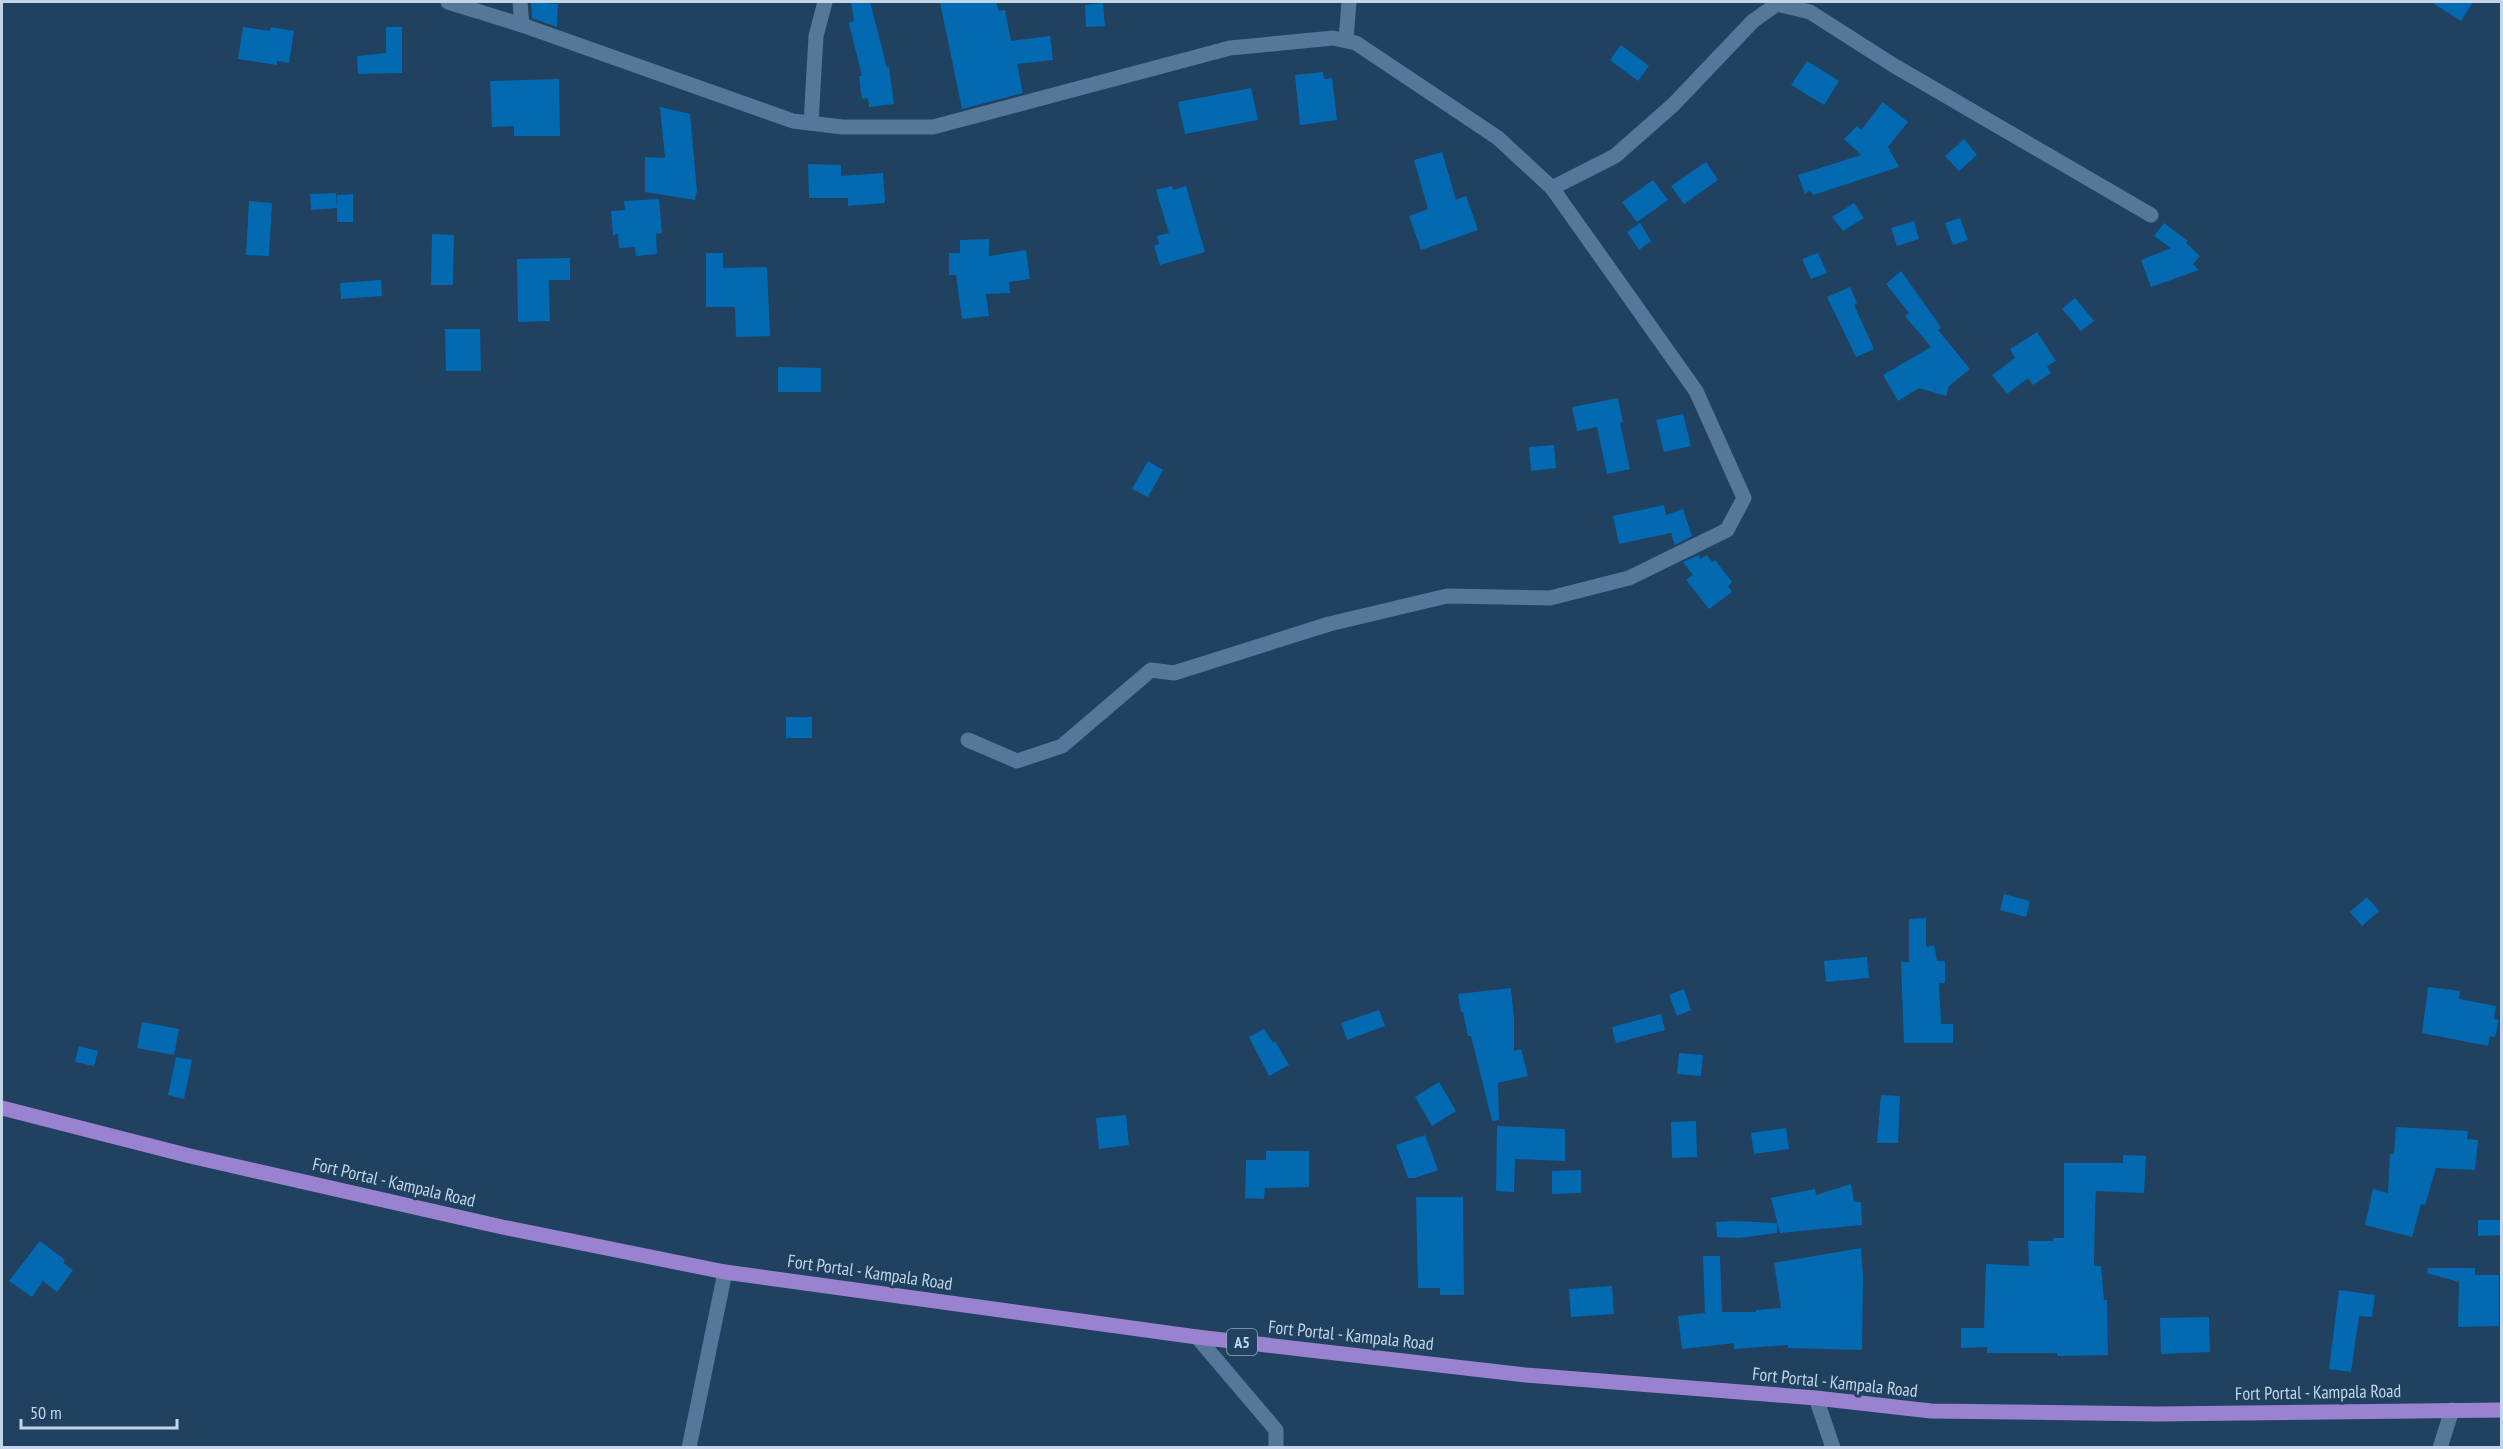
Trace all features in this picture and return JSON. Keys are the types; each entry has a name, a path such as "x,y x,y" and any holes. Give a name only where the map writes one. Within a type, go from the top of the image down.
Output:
{"main road":[{"name":"Fort Portal - Kampala Road","path":"2,1108 190,1155 502,1227 725,1272 1197,1337 1526,1375 1816,1398 1930,1411 2158,1414 2502,1410"}],"street":[{"path":"448,2 522,25 793,121 842,127 933,127 1230,48 1288,41 1346,39 1356,43 1498,138 1552,188 1696,391 1744,498 1727,530 1629,578 1550,598 1448,596 1329,624 1174,673 1150,670 1062,746 1017,761 968,740"},
{"path":"520,2 522,25"},
{"path":"811,123 816,36 825,2"},
{"path":"1346,39 1349,2"},
{"path":"1552,188 1615,156 1673,105 1753,21 1776,4 1810,12 1893,65 2151,215"},
{"path":"689,1448 725,1272"},
{"path":"1197,1337 1276,1430 1276,1448"},
{"path":"1816,1398 1833,1448"},
{"path":"2440,1448 2452,1410"}],"building":[{"path":"531,2 558,4 557,27 532,18"},
{"path":"851,2 870,2 887,68 889,67 894,104 869,107 868,98 862,99 859,76 862,76 849,23 854,21"},
{"path":"940,2 996,2 999,11 1005,10 1011,41 1050,36 1053,60 1017,64 1023,93 962,109"},
{"path":"2431,2 2473,2 2461,21"},
{"path":"1103,3 1105,26 1086,27 1085,5"},
{"path":"243,27 270,31 271,27 294,31 289,63 277,61 277,65 238,59"},
{"path":"386,27 402,27 402,73 358,74 357,56 386,53"},
{"path":"1621,45 1649,66 1638,81 1610,60"},
{"path":"1807,61 1839,81 1824,105 1791,85"},
{"path":"1323,72 1324,79 1332,78 1337,120 1300,125 1295,75"},
{"path":"559,79 560,136 514,136 514,126 492,127 490,81"},
{"path":"1251,88 1258,120 1185,134 1178,102"},
{"path":"1883,102 1908,122 1888,147 1899,167 1813,195 1810,190 1805,194 1798,175 1861,155 1844,139 1857,126 1861,130"},
{"path":"660,107 690,114 697,191 695,200 645,192 645,157 665,158"},
{"path":"1964,139 1977,155 1959,171 1945,156"},
{"path":"1442,152 1456,200 1466,196 1478,230 1421,250 1409,216 1428,209 1414,160"},
{"path":"1706,162 1718,180 1684,204 1671,186"},
{"path":"808,164 841,165 841,176 883,173 885,203 848,206 848,198 809,198"},
{"path":"1653,180 1668,200 1637,222 1622,202"},
{"path":"1172,186 1173,190 1186,186 1205,252 1160,265 1154,246 1159,244 1157,236 1169,233 1156,190"},
{"path":"336,193 337,208 311,210 310,194"},
{"path":"353,194 353,222 337,222 337,195"},
{"path":"659,199 662,233 656,234 657,254 636,256 635,247 619,248 618,234 613,235 611,211 625,210 624,201"},
{"path":"249,201 272,203 269,256 246,255"},
{"path":"1854,203 1864,218 1843,231 1832,217"},
{"path":"1960,218 1968,240 1953,245 1945,223"},
{"path":"1914,221 1919,239 1897,246 1891,228"},
{"path":"1640,223 1651,241 1639,250 1627,232"},
{"path":"2164,223 2188,241 2186,243 2200,256 2193,264 2199,270 2151,287 2141,260 2171,248 2154,236"},
{"path":"432,234 454,235 453,285 431,285"},
{"path":"989,239 989,256 1026,250 1030,279 1009,282 1010,293 986,294 989,316 962,319 956,275 949,275 949,253 960,253 960,240"},
{"path":"706,253 723,253 723,268 767,267 770,336 736,337 735,307 706,307"},
{"path":"1818,253 1827,273 1811,279 1802,259"},
{"path":"570,258 570,280 549,280 550,321 518,322 517,259"},
{"path":"1901,271 1941,327 1938,330 1970,369 1949,386 1946,396 1919,388 1898,401 1883,375 1931,347 1905,316 1909,313 1886,284"},
{"path":"381,280 382,296 341,299 340,283"},
{"path":"1850,287 1857,303 1854,305 1874,349 1856,357 1827,297"},
{"path":"2075,298 2094,321 2081,331 2062,309"},
{"path":"445,329 480,329 481,371 446,371"},
{"path":"2037,332 2056,361 2047,366 2051,373 2033,385 2028,378 2007,394 1992,375 2015,358 2010,349"},
{"path":"778,367 821,368 821,392 778,392"},
{"path":"1618,398 1623,422 1620,423 1630,469 1607,474 1597,427 1577,431 1572,407"},
{"path":"1683,414 1691,446 1664,452 1656,420"},
{"path":"1554,445 1556,468 1531,471 1529,447"},
{"path":"1148,461 1163,470 1148,497 1132,489"},
{"path":"1664,505 1666,515 1683,509 1692,536 1675,545 1671,533 1619,544 1613,516"},
{"path":"1699,555 1700,559 1707,555 1712,562 1715,560 1732,582 1728,586 1732,592 1709,609 1686,580 1693,575 1683,562"},
{"path":"786,717 812,717 812,738 786,738"},
{"path":"2004,894 2030,901 2026,917 2000,910"},
{"path":"2367,897 2379,911 2362,926 2350,912"},
{"path":"1926,918 1926,947 1934,945 1937,961 1945,961 1945,983 1939,983 1941,1024 1953,1024 1953,1043 1904,1043 1901,962 1909,962 1909,919"},
{"path":"1867,957 1869,978 1826,982 1824,961"},
{"path":"2428,987 2460,991 2459,999 2496,1006 2494,1019 2499,1020 2495,1037 2490,1036 2488,1046 2422,1033"},
{"path":"1511,988 1514,1051 1521,1049 1528,1076 1498,1083 1499,1120 1492,1121 1458,994"},
{"path":"1684,989 1691,1010 1677,1016 1669,995"},
{"path":"1379,1010 1385,1026 1347,1040 1341,1023"},
{"path":"1661,1014 1665,1030 1616,1043 1612,1027"},
{"path":"142,1022 179,1029 174,1055 137,1048"},
{"path":"1264,1029 1273,1043 1275,1041 1289,1065 1269,1076 1249,1037"},
{"path":"79,1046 98,1051 94,1066 75,1062"},
{"path":"1679,1053 1703,1055 1701,1076 1677,1074"},
{"path":"176,1057 192,1060 184,1099 168,1095"},
{"path":"1439,1082 1456,1111 1432,1126 1415,1097"},
{"path":"1881,1095 1900,1096 1898,1143 1877,1143"},
{"path":"1126,1115 1129,1145 1099,1149 1096,1118"},
{"path":"1696,1121 1697,1157 1672,1158 1671,1122"},
{"path":"1497,1126 1565,1129 1565,1161 1515,1159 1514,1192 1496,1191"},
{"path":"2396,1127 2468,1131 2467,1139 2478,1140 2475,1170 2436,1168 2425,1205 2421,1204 2412,1237 2365,1225 2373,1189 2388,1193 2390,1154 2394,1154"},
{"path":"1786,1128 1789,1149 1754,1154 1751,1133"},
{"path":"1425,1135 1438,1170 1415,1178 1408,1178 1396,1145"},
{"path":"1266,1151 1309,1151 1309,1187 1265,1188 1264,1199 1245,1198 1246,1160 1266,1160"},
{"path":"2123,1155 2146,1156 2144,1193 2096,1191 2094,1266 2101,1266 2104,1300 2107,1300 2108,1355 2057,1356 2057,1353 1987,1353 1987,1347 1961,1348 1961,1328 1984,1328 1986,1264 2029,1266 2028,1241 2053,1241 2053,1238 2064,1238 2064,1163 2123,1163"},
{"path":"1581,1170 1581,1193 1552,1194 1552,1171"},
{"path":"1851,1184 1854,1202 1861,1202 1862,1225 1780,1233 1771,1198 1815,1189 1816,1195"},
{"path":"1416,1197 1463,1197 1464,1295 1440,1295 1440,1288 1418,1288"},
{"path":"2478,1220 2502,1220 2502,1235 2478,1236"},
{"path":"1716,1222 1777,1223 1777,1233 1739,1238 1717,1237"},
{"path":"40,1241 65,1260 63,1263 73,1270 57,1292 43,1281 32,1297 9,1281"},
{"path":"1861,1248 1862,1350 1788,1348 1788,1345 1734,1349 1734,1343 1682,1349 1678,1316 1705,1313 1703,1256 1720,1256 1722,1312 1756,1312 1756,1310 1781,1308 1774,1263"},
{"path":"2428,1268 2475,1268 2475,1275 2499,1275 2499,1326 2458,1327 2459,1282 2427,1273"},
{"path":"1612,1286 1614,1314 1571,1317 1569,1289"},
{"path":"2339,1290 2375,1295 2372,1317 2359,1316 2351,1372 2329,1369"},
{"path":"2209,1317 2210,1352 2161,1354 2160,1318"}]}
